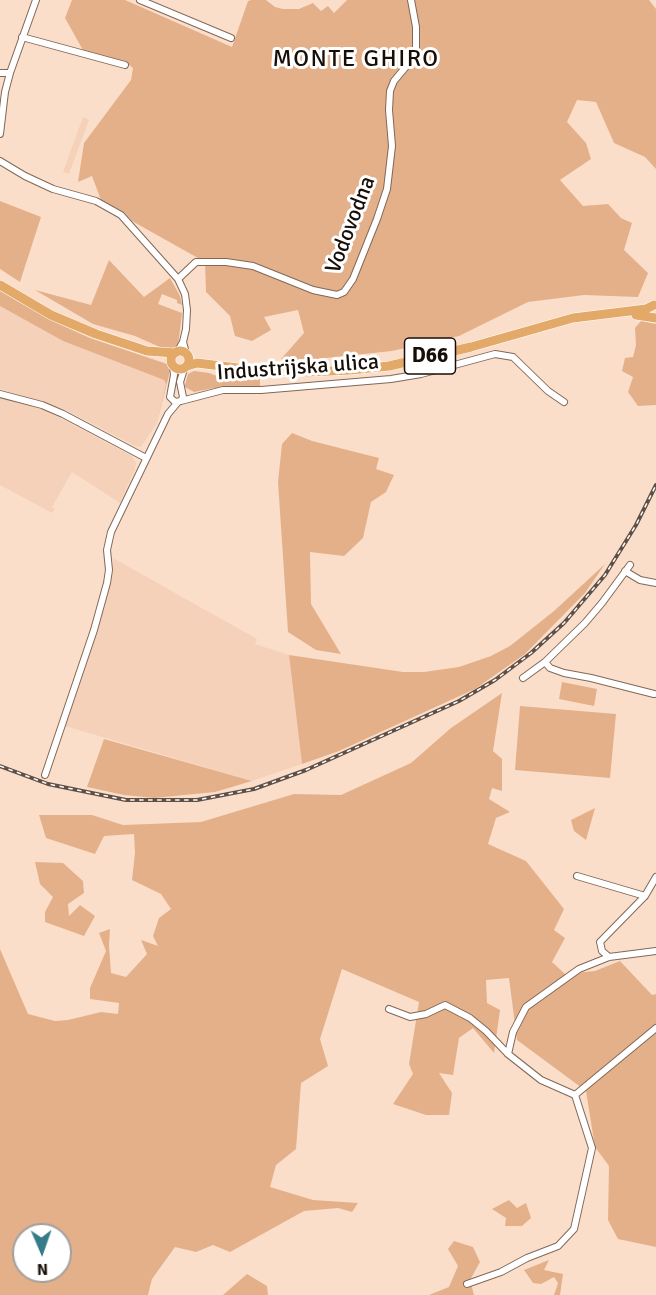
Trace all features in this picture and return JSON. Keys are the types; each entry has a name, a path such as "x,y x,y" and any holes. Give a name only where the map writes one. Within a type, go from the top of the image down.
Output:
{"main road":[{"name":"D66","path":"0,285 51,315 104,338 185,359 261,371 309,372 389,366 471,347 573,318 646,309 655,304"},
{"name":"D66","path":"619,313 656,317 655,304"},
{"name":"D66","path":"147,351 178,369 185,359"},
{"path":"172,365 171,358 185,359"}],"street":[{"path":"0,134 2,106 10,73 36,0"},
{"path":"140,0 231,38"},
{"name":"Vodovodna","path":"178,279 196,262 226,262 253,266 293,283 337,296 344,292 352,279 387,189 392,146 390,91 394,81 414,57 416,49 416,27 411,0"},
{"path":"22,38 125,65"},
{"path":"0,73 10,73"},
{"path":"0,161 53,189 96,201 121,215 178,279 185,294 187,310 183,342 185,359 180,382 183,393 168,414 111,532 107,550 108,576 92,635 45,775"},
{"name":"Industrijska ulica","path":"179,401 223,390 261,390 391,379 421,374 495,354 513,357 548,391 564,402"},
{"path":"168,414 174,375 172,365"},
{"name":"Industrijska ulica","path":"183,393 195,396"},
{"path":"0,394 42,405 63,414 146,458"},
{"path":"170,397 173,401 179,401"},
{"path":"523,678 545,662 585,622 630,564"},
{"path":"625,571 640,580 656,583"},
{"path":"545,662 550,668 564,673 654,694"},
{"path":"577,876 645,896"},
{"path":"609,957 602,951 600,942 645,896 656,877"},
{"path":"508,1053 513,1032 526,1007 579,969 609,957 656,951"},
{"path":"389,1009 410,1017 426,1014 445,1005 470,1018 541,1080 574,1095 592,1148 574,1229 558,1245 501,1272 467,1284"},
{"path":"574,1095 656,1028"}],"shaded area":[{"path":"72,0 125,0 232,47 248,1 251,0 266,0 275,7 283,9 299,9 313,3 321,11 328,6 334,13 347,0 649,0 656,9 656,169 645,157 614,143 596,102 577,100 567,122 586,143 591,159 560,180 583,206 608,204 621,218 632,223 624,250 648,273 638,297 584,295 528,302 459,336 392,351 316,359 281,359 304,333 298,310 264,317 271,330 252,341 235,336 230,316 206,292 205,262 132,221 124,212 101,200 92,176 78,182 84,143 131,80 133,68 128,64 84,52 65,18"},
{"path":"83,117 89,120 69,174 63,172"},
{"path":"0,201 41,217 20,282 0,269"},
{"path":"109,260 144,297 170,278 180,296 182,305 177,303 177,300 162,294 158,304 182,313 178,346 175,349 162,348 135,336 93,324 35,290 91,305"},
{"path":"0,291 50,320 90,338 167,364 170,371 157,423 166,384 164,380 63,341 0,306"},
{"path":"0,306 63,341 164,380 166,384 157,423 141,447 66,410 0,389"},
{"path":"641,321 656,324 656,405 638,406 628,392 633,377 622,371 625,358 633,357 636,345 635,328"},
{"path":"194,371 222,378 260,379 260,387 214,388 194,392 185,385 188,374"},
{"path":"0,398 41,408 132,456 136,463 135,469 120,503 72,472 52,507 55,509 52,513 0,485"},
{"path":"292,433 312,441 379,458 376,469 394,475 386,492 371,502 363,538 344,556 310,552 311,604 341,654 316,650 288,632 278,482 282,444"},
{"path":"113,558 257,639 255,644 289,655 302,764 252,781 65,726 101,619 113,573"},
{"path":"605,564 585,593 525,654 475,689 339,751 302,764 289,655 403,672 424,672 459,667 491,656 510,646 554,611"},
{"path":"562,682 597,689 594,706 559,699"},
{"path":"502,693 493,751 502,759 502,791 492,788 489,799 510,812 496,818 488,844 526,861 564,909 554,930 565,938 552,962 565,974 595,971 620,961 652,995 656,994 656,1247 618,1239 608,1220 609,1166 595,1147 586,1091 517,1040 509,978 486,980 487,1003 500,1010 494,1053 473,1028 459,1038 453,1075 439,1073 452,1093 449,1115 426,1115 393,1104 413,1074 409,1064 419,1002 342,969 320,1039 328,1066 301,1083 296,1149 276,1165 270,1187 313,1200 358,1203 352,1212 338,1208 304,1211 230,1252 213,1245 196,1252 175,1247 152,1279 148,1295 0,1295 0,949 28,1014 55,1021 101,1012 118,1014 119,1003 90,999 90,988 106,951 99,933 110,929 111,973 126,977 147,954 141,940 158,946 153,936 159,918 171,909 161,894 132,880 135,853 134,834 104,836 95,854 46,838 39,815 92,815 123,825 201,822 294,794 341,795 411,763 451,728"},
{"path":"520,706 616,714 610,778 515,770"},
{"path":"104,739 252,781 215,792 154,798 124,795 87,787"},
{"path":"595,808 586,840 574,831 571,820"},
{"path":"35,862 63,863 83,881 84,893 68,904 69,916 80,905 95,916 84,936 45,922 45,912 53,897 40,884"},
{"path":"509,1200 517,1208 526,1203 531,1218 522,1226 505,1226 506,1218 492,1209"},
{"path":"454,1241 473,1247 480,1262 470,1280 474,1295 429,1295 449,1287 458,1266 448,1249"},
{"path":"549,1260 544,1270 563,1274 560,1295 554,1295 558,1283 554,1277 541,1284 533,1283 524,1270"},
{"path":"247,1274 267,1286 268,1295 223,1295"}],"railway":[{"path":"0,766 48,784 126,800 197,800 254,789 306,770 459,701 495,680 531,653 564,623 605,575 636,525 656,485"}],"district":[{"name":"MONTE GHIRO","path":"356,60"}]}
